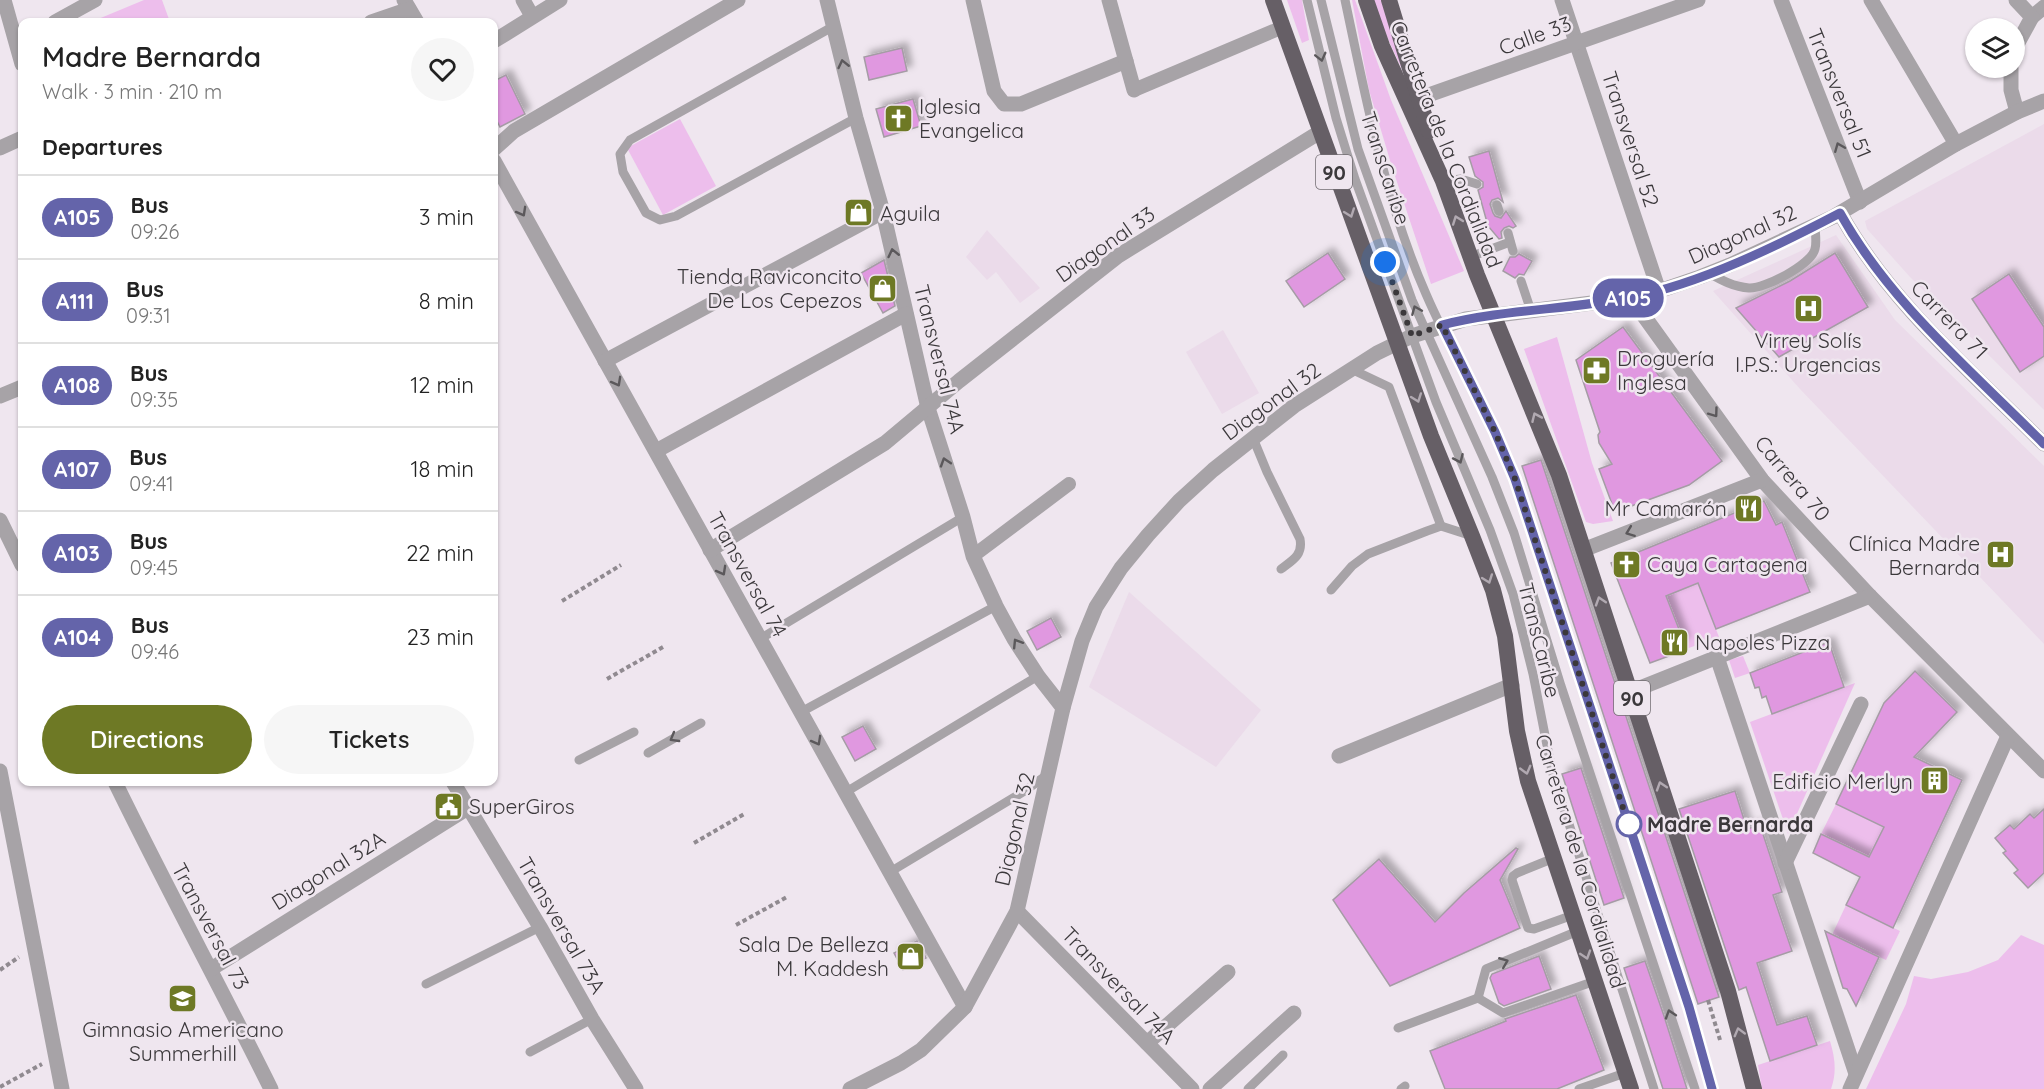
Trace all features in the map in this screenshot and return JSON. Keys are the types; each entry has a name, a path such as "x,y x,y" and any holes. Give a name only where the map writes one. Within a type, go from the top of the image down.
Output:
{"highway":[{"name":"Carretera de la Cordialidad","path":"1273,0 1320,132 1411,336 1431,436 1473,536 1499,612 1505,636 1516,724 1524,763 1628,1081"},
{"name":"Carretera de la Cordialidad","path":"1366,0 1382,46 1443,181 1492,314 1550,448 1728,991 1754,1089"},
{"path":"1389,0 1443,181"}],"street":[{"path":"4,0 18,37"},
{"path":"62,18 95,0"},
{"path":"523,0 532,16"},
{"path":"498,37 560,0"},
{"path":"498,145 514,131 738,0"},
{"name":"Transversal 74A","path":"827,0 856,118 883,212 928,408 973,556 996,606 1038,676 1063,708"},
{"path":"973,0 994,91 1004,104 1021,104 1126,61"},
{"path":"1109,0 1134,90 1283,27"},
{"name":"Transversal 52","path":"1562,0 1659,291"},
{"name":"Calle 33","path":"1420,98 1698,0"},
{"name":"Transversal 51","path":"1781,0 1860,202"},
{"path":"1871,0 1956,144"},
{"path":"2016,0 2038,12 2025,33"},
{"path":"384,18 410,10"},
{"path":"2011,78 2011,90 2017,112"},
{"name":"Diagonal 32","path":"850,1089 921,1050 966,1007 1017,910 1063,708 1082,641 1096,608 1121,568 1179,501 1213,470 1294,406 1351,369 1411,336 1442,325 1492,314 1631,297 1659,291 1709,273 1840,213 1956,144 2017,112 2044,101"},
{"name":"Diagonal 33","path":"710,550 885,443 958,381 1118,256 1320,132"},
{"path":"0,148 18,140"},
{"name":"Transversal 74","path":"498,168 966,1007"},
{"path":"605,361 883,212"},
{"name":"Carrera 71","path":"1840,213 1868,258 1893,291 2044,444"},
{"name":"Carrera 70","path":"1631,297 1762,480 1870,596 2044,771"},
{"path":"656,451 906,315"},
{"path":"0,396 18,389"},
{"path":"1584,550 1762,480"},
{"path":"973,556 1069,484"},
{"path":"0,520 18,557"},
{"path":"1630,692 1870,596"},
{"path":"1717,657 1856,1074"},
{"path":"1339,756 1512,685"},
{"path":"1785,863 1861,704"},
{"path":"1850,1089 2008,736"},
{"path":"0,771 62,1089"},
{"name":"Transversal 73","path":"116,786 272,1089"},
{"name":"Transversal 73A","path":"455,786 592,1019 636,1089"},
{"name":"Diagonal 32A","path":"211,969 468,808"},
{"name":"Transversal 74A","path":"1017,910 1192,1089"},
{"path":"1147,1043 1228,972"},
{"path":"1210,1089 1294,1013"}],"lane":[{"name":"TransCaribe","path":"1307,0 1336,118 1355,179 1436,402 1513,594 1533,674 1551,771 1654,1089"},
{"name":"TransCaribe","path":"1321,0 1358,149 1403,278 1411,336 1492,477 1514,533 1561,686 1695,1089"},
{"name":"TransCaribe","path":"1345,0 1369,117 1389,190 1418,273 1495,432 1515,479 1689,1007 1712,1089"},
{"path":"834,26 630,140 620,154 623,172 646,213 660,220 676,216 856,118"},
{"path":"1443,181 1461,179 1477,184"},
{"path":"1709,273 1724,282 1746,288 1762,287 1806,262 1815,248 1815,225"},
{"path":"1470,257 1510,242"},
{"path":"1521,281 1531,311"},
{"path":"1351,369 1389,387 1441,526"},
{"path":"1253,438 1300,539 1301,548 1297,556 1281,568"},
{"path":"760,639 963,517"},
{"path":"1331,590 1352,566 1368,554 1441,526 1473,536"},
{"path":"801,712 996,606"},
{"path":"846,792 1038,676"},
{"path":"648,753 701,723"},
{"path":"579,760 634,732"},
{"path":"890,872 1049,774"},
{"path":"1554,858 1513,876 1512,880 1528,928 1576,923"},
{"path":"1478,999 1486,969 1576,923"},
{"path":"426,984 540,927"},
{"path":"1398,1028 1478,999 1503,1012 1595,981"},
{"path":"530,1052 592,1019"},
{"path":"1248,1089 1283,1055"},
{"path":"1579,1089 1628,1081"}],"path":[{"path":"562,601 621,564"},
{"path":"607,679 663,647"},
{"path":"694,843 746,813"},
{"path":"736,925 787,897"},
{"path":"1707,1000 1722,1048"},
{"path":"0,1087 55,1056"}],"shaded area":[{"path":"144,0 162,0 169,18 101,18"},
{"path":"1287,0 1302,0 1309,40 1302,43"},
{"path":"1352,0 1355,0 1391,100 1464,271 1431,284 1369,90"},
{"path":"1373,0 1381,0 1406,78 1381,24"},
{"path":"680,119 716,186 663,215 627,148"},
{"path":"2044,124 2044,410 1910,277 1867,229 1865,221"},
{"path":"987,230 1040,288 1020,303 996,272 987,280 966,257"},
{"name":"Clínica Madre Bernarda","path":"1836,235 1895,320 2044,466 2044,644 1800,389 1713,291"},
{"path":"1223,330 1259,393 1222,414 1186,352"},
{"path":"1557,337 1592,463 1613,521 1593,524 1586,522 1524,349"},
{"path":"1698,583 1719,637 1686,649 1666,596"},
{"path":"1129,592 1261,710 1216,767 1089,687"},
{"path":"1743,656 1750,673 1735,678 1729,660"},
{"path":"1855,683 1788,834 1750,722"},
{"path":"1836,804 1884,827 1869,857 1821,834"},
{"path":"1846,905 1900,931 1886,960 1832,935"},
{"path":"2021,935 2044,945 2044,1089 1866,1089 1906,1004 1914,976 1931,979 1968,972 1998,960"},
{"path":"1830,1041 1835,1065 1831,1089 1762,1089 1758,1065"}],"building":[{"path":"902,48 907,71 869,80 864,57"},
{"path":"506,75 525,114 500,127 498,123 498,79"},
{"name":"Iglesia Evangelica","path":"913,99 921,126 884,137 876,109"},
{"path":"1489,151 1503,202 1498,198 1492,200 1490,204 1493,213 1501,218 1506,211 1516,226 1504,228 1501,232 1502,238 1499,239 1488,226 1478,190 1483,187 1483,182 1475,176 1469,157"},
{"path":"1328,253 1345,279 1304,307 1286,281"},
{"path":"1835,253 1868,307 1779,357 1736,308 1790,281"},
{"path":"1519,254 1532,261 1524,275 1519,274 1515,278 1503,271 1510,257"},
{"name":"Tienda Raviconcito De Los Cepezos","path":"884,260 895,306 883,313 861,273"},
{"path":"2009,274 2044,327 2044,356 2020,372 1972,299"},
{"path":"1623,327 1722,461 1689,485 1615,512 1599,469 1612,464 1599,443 1600,432 1576,360"},
{"path":"1541,460 1719,997 1698,1004 1522,466"},
{"path":"1764,501 1776,525 1782,522 1810,592 1716,629 1698,583 1666,596 1684,642 1667,648 1669,656 1650,663 1611,563"},
{"path":"1051,618 1061,637 1037,650 1027,631"},
{"path":"1829,642 1844,687 1772,714 1766,696 1762,698 1759,687 1755,688 1750,673"},
{"path":"1915,671 1957,712 1914,757 1962,780 1893,928 1846,905 1860,877 1813,853 1821,834 1869,857 1884,827 1836,804 1884,703"},
{"path":"863,726 876,749 855,761 842,737"},
{"name":"Madre Bernarda","path":"1581,768 1624,898 1604,905 1562,774"},
{"path":"1735,791 1747,829 1760,825 1782,892 1773,895 1792,951 1757,963 1777,1025 1807,1016 1817,1045 1770,1061 1746,987 1739,990 1679,809"},
{"path":"2044,809 2044,873 2028,888 2014,873 2018,870 2003,853 2006,851 1995,838 2010,825 2014,829 2030,814 2034,818"},
{"path":"1516,848 1518,849 1500,880 1520,928 1390,986 1333,900 1379,859 1435,922 1464,893"},
{"path":"1825,931 1879,957 1856,1006 1847,989 1843,988"},
{"name":"Sala De Belleza M. Kaddesh","path":"917,941 926,958 903,970 894,953"},
{"path":"1539,956 1551,989 1504,1006 1499,1003 1490,978 1492,974"},
{"path":"1645,961 1687,1089 1663,1089 1624,968"},
{"path":"1576,995 1604,1070 1557,1089 1445,1089 1430,1051 1506,1021 1505,1019"}],"bus line":[{"name":"A105","path":"1712,1089 1689,1007 1515,479 1495,432 1442,325 1492,314 1566,307 1659,291 1730,265 1840,213 1868,258 1893,291 2044,444"}],"place":[{"name":"Iglesia Evangelica","path":"898,118"},
{"name":"Aguila","path":"859,213"},
{"name":"Tienda Raviconcito De Los Cepezos","path":"883,288"},
{"name":"Virrey Solís I.P.S.: Urgencias","path":"1808,309"},
{"name":"Droguería Inglesa","path":"1596,370"},
{"name":"Mr Camarón","path":"1748,508"},
{"name":"Clínica Madre Bernarda","path":"2001,555"},
{"name":"Caya Cartagena","path":"1626,564"},
{"name":"Napoles Pizza","path":"1674,642"},
{"name":"Edificio Merlyn","path":"1934,781"},
{"name":"SuperGiros","path":"448,806"},
{"name":"Madre Bernarda","path":"1629,824"},
{"name":"Sala De Belleza M. Kaddesh","path":"910,956"},
{"name":"Gimnasio Americano Summerhill","path":"183,998"}],"route":[{"path":"1385,262 1412,336 1442,325 1505,454 1629,826 1629,824"}]}
